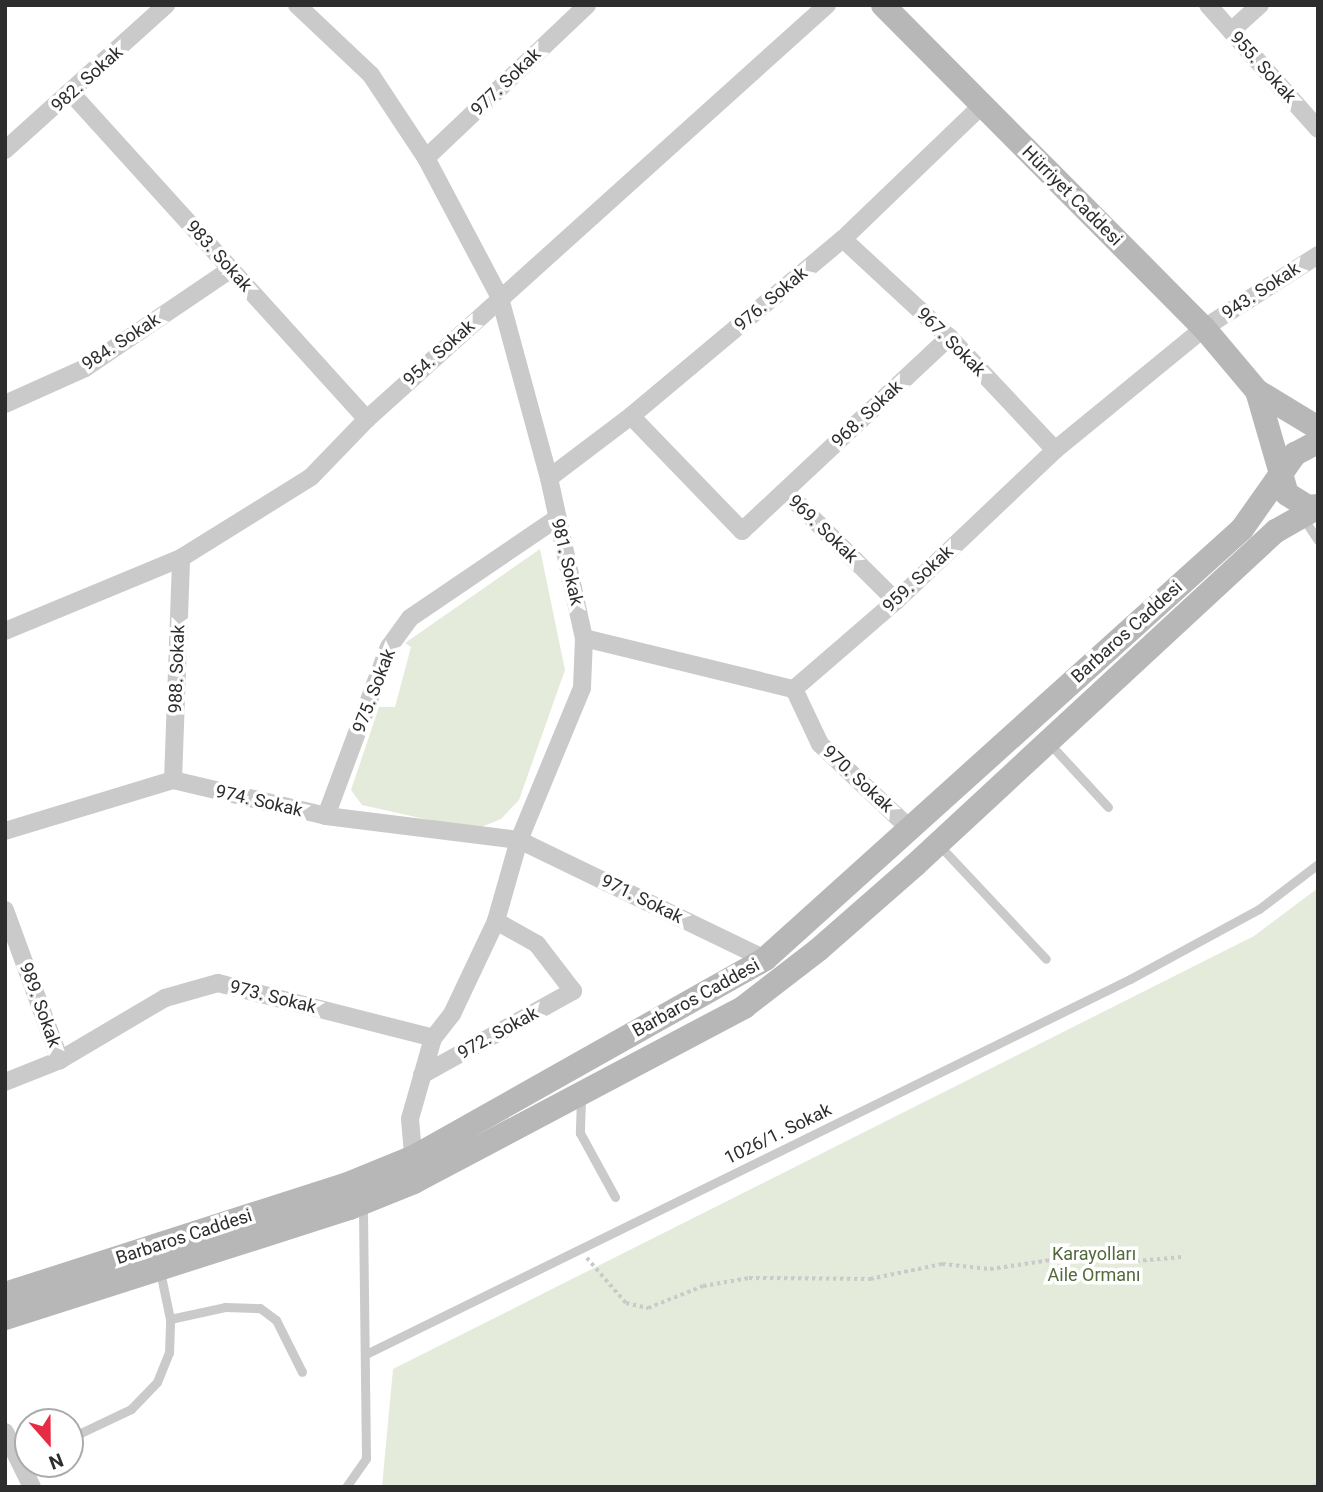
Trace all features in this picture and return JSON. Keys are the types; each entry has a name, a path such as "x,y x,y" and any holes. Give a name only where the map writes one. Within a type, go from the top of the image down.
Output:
{"main road":[{"name":"Hürriyet Caddesi","path":"883,5 1204,328 1257,391 1318,428"},
{"name":"Hürriyet Caddesi","path":"1257,391 1281,472 1293,500 1312,510"},
{"name":"Barbaros Caddesi","path":"5,1294 345,1185 414,1157 765,959 1242,529 1295,454 1318,442"},
{"name":"Barbaros Caddesi","path":"5,1318 363,1203 414,1182 582,1096 744,1007 818,950 938,843 1276,531 1312,510"}],"street":[{"name":"982. Sokak","path":"5,150 72,94 166,5"},
{"name":"981. Sokak","path":"297,5 371,75 426,158 500,298 549,478 584,638 582,688 519,840 496,921 452,1014 433,1038 410,1119 414,1182"},
{"name":"977. Sokak","path":"426,158 587,5"},
{"name":"954. Sokak","path":"5,631 181,558 311,477 367,419 827,5"},
{"name":"955. Sokak","path":"1208,5 1318,129"},
{"path":"1231,31 1260,5"},
{"name":"983. Sokak","path":"72,94 367,419"},
{"name":"976. Sokak","path":"549,478 631,416 843,239 981,106"},
{"name":"967. Sokak","path":"843,239 949,337 1055,450"},
{"name":"943. Sokak","path":"1204,328 1318,255"},
{"name":"984. Sokak","path":"5,404 85,368 230,269"},
{"name":"959. Sokak","path":"794,689 896,601 1055,450 1204,328"},
{"name":"968. Sokak","path":"786,492 949,337"},
{"name":"969. Sokak","path":"631,416 743,531 786,492 896,601"},
{"name":"975. Sokak","path":"326,816 389,648 410,618 557,518"},
{"name":"988. Sokak","path":"173,780 181,558"},
{"path":"584,638 794,689"},
{"name":"970. Sokak","path":"794,689 820,744 909,828"},
{"path":"5,831 173,780"},
{"name":"974. Sokak","path":"173,780 326,816 519,840"},
{"name":"971. Sokak","path":"519,840 765,959"},
{"name":"989. Sokak","path":"5,910 60,1060"},
{"name":"972. Sokak","path":"422,1075 573,991 537,944 496,921"},
{"name":"973. Sokak","path":"5,1082 60,1060 165,998 218,984 433,1038"},
{"path":"5,1432 32,1487"}],"lane":[{"path":"1312,510 1318,540"},
{"path":"1048,742 1108,807"},
{"path":"938,843 1046,959"},
{"name":"1026/1. Sokak","path":"366,1354 1130,979 1259,909 1318,864"},
{"path":"582,1096 580,1133 615,1197"},
{"path":"346,1487 366,1458 363,1203"},
{"path":"84,1431 144,1399 164,1369 170,1319 159,1269"},
{"path":"170,1319 225,1307 260,1308 276,1320 302,1372"}],"path":[{"path":"580,1248 612,1292 626,1303 648,1308 703,1286 749,1278 870,1279 942,1264 990,1269 1091,1254 1136,1261 1181,1257"}],"green space":[{"path":"540,549 565,670 519,800 501,819 474,830 362,805 351,790 379,707 395,707 411,647 405,643"},
{"name":"Karayolları Aile Ormanı","path":"1318,888 1318,1487 382,1487 393,1369 1254,936"}],"waterway":[{"path":"1312,1487 1318,1484"}]}
